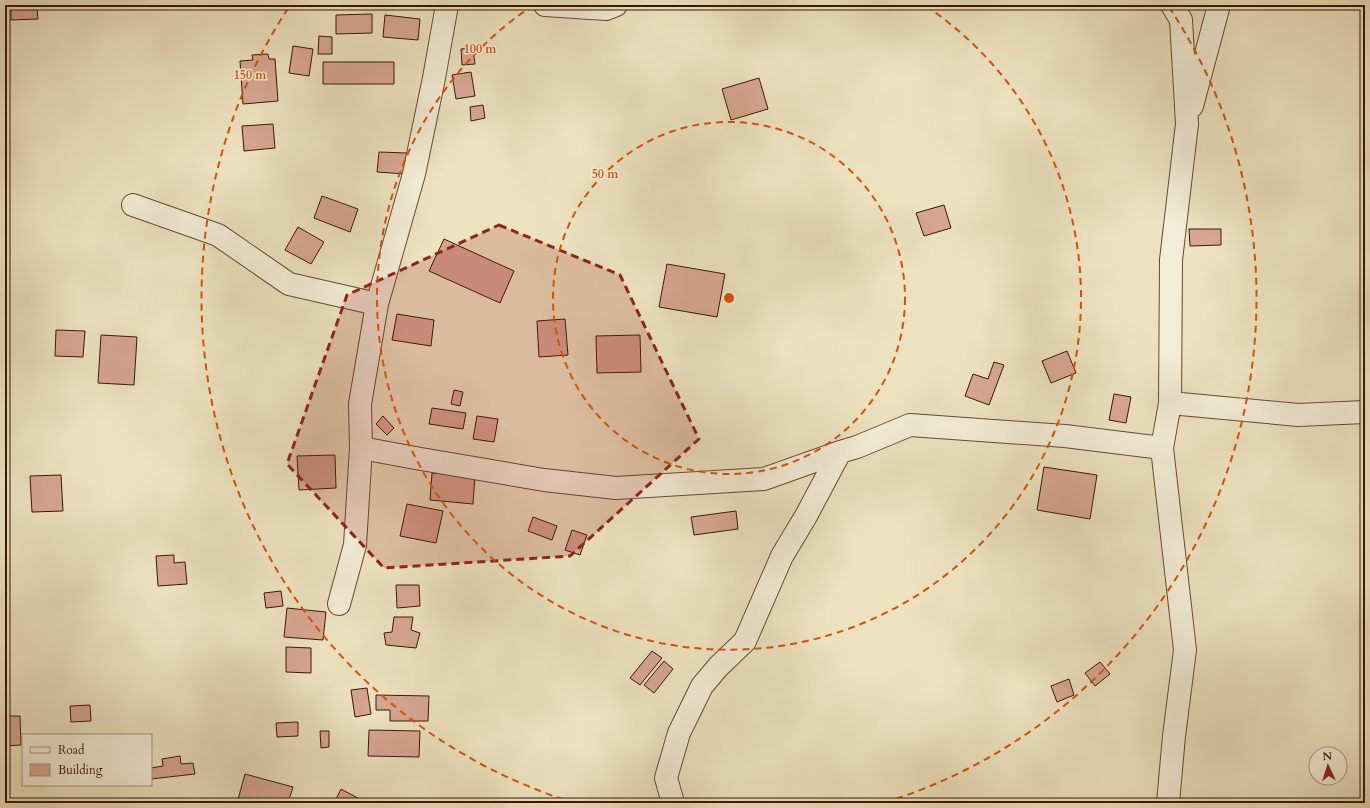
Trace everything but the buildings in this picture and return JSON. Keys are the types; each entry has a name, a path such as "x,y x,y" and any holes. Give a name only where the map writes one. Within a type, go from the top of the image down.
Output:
{"street":[{"path":"339,604 355,544 361,448 360,404 377,304 414,174 434,78 447,5"},
{"path":"545,5 606,9 616,5"},
{"path":"1172,5 1181,20 1187,124"},
{"path":"1168,803 1174,736 1185,650 1162,448 1170,403 1171,260 1187,124 1219,5"},
{"path":"133,205 218,235 289,284 377,304"},
{"path":"1170,403 1298,415 1365,412"},
{"path":"361,448 544,480 616,488 764,479 857,447 910,425 1066,436 1162,448"},
{"path":"673,803 666,778 679,734 702,686 718,667 745,641 782,556 806,516 840,452"}],"highlighted area":[{"path":"499,225 620,275 699,439 570,556 384,568 287,464 347,295"}]}
